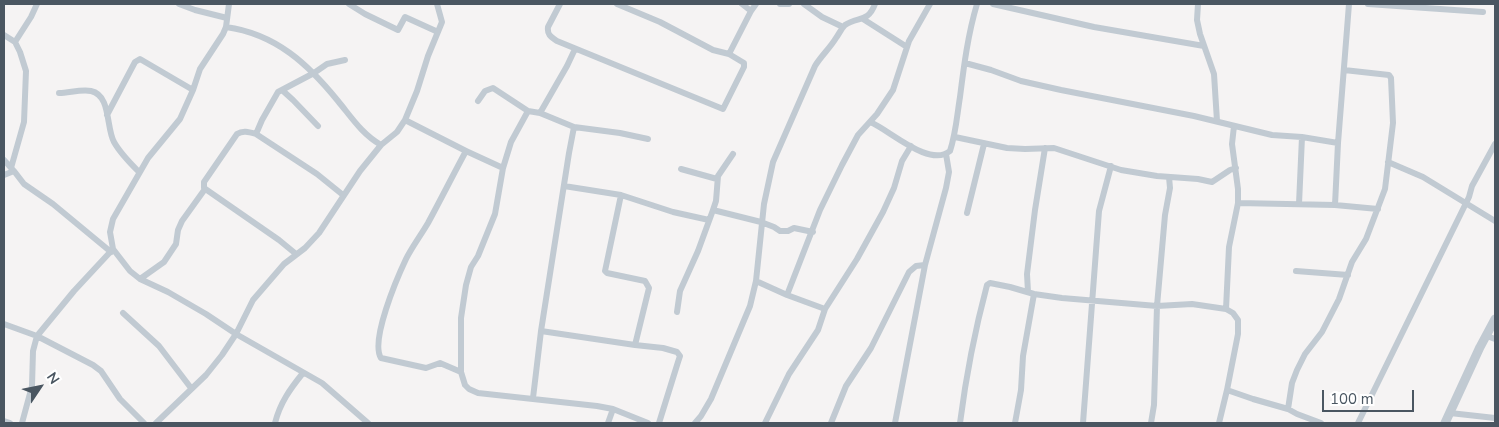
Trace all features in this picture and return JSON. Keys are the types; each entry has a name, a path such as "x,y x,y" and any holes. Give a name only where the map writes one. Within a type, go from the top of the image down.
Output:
{"street":[{"path":"15,42 31,18 37,4"},
{"path":"179,4 226,18"},
{"path":"22,423 32,386 32,351 37,336 74,291 112,250 111,225 148,158 180,119 200,69 226,28 229,4"},
{"path":"349,4 398,30 405,17 438,32"},
{"path":"156,423 206,375 236,334 254,300 273,276 319,233 343,196 381,145 397,132 405,120 417,91 428,56 442,22 437,4"},
{"path":"560,4 548,27 549,35 557,41 721,109 725,107 744,67 744,63 729,54 713,50 660,22 617,4"},
{"path":"742,4 751,11"},
{"path":"729,54 756,4"},
{"path":"780,4 788,4"},
{"path":"804,4 822,17 843,27"},
{"path":"695,423 711,399 750,306 756,282 761,222 766,190 774,162 815,66 843,27 853,21 863,19 872,12 875,4"},
{"path":"786,295 813,232 820,210 858,135 877,114 893,90 909,41 930,4"},
{"path":"870,122 878,125 887,133 910,146 933,156 942,156 950,151 955,137 971,26 978,4"},
{"path":"993,4 1094,27 1204,46"},
{"path":"1198,4 1198,20 1204,46 1214,74 1217,121"},
{"path":"1335,204 1349,4"},
{"path":"1368,4 1483,12"},
{"path":"863,19 907,47"},
{"path":"226,28 245,31 277,44 299,58 338,101 358,127 373,141 381,145"},
{"path":"4,36 15,42 26,71 24,122 12,170 4,175"},
{"path":"540,114 575,49"},
{"path":"108,116 136,62 140,59 193,90"},
{"path":"256,134 275,95 327,64 345,60"},
{"path":"965,63 1020,81 1061,90 1217,121 1272,135 1302,137 1338,143"},
{"path":"1288,409 1292,383 1297,370 1305,354 1322,332 1340,298 1352,262 1366,239 1386,189 1393,124 1392,78 1389,75 1344,70"},
{"path":"478,101 485,91 493,88 528,111 574,127 648,139"},
{"path":"282,90 318,126"},
{"path":"59,93 94,92 102,99 113,140 120,151 139,172"},
{"path":"528,111 512,142 503,168 495,214 478,256 471,267 466,285 461,318 461,372 465,385 478,393 613,409 648,423"},
{"path":"405,120 503,168"},
{"path":"1226,309 1229,247 1238,203 1236,168 1232,144 1234,126"},
{"path":"532,398 574,127"},
{"path":"296,254 203,185 237,134 246,132 256,134 317,174 343,196"},
{"path":"955,137 984,144 1020,149 1054,148 1130,172 1212,182 1236,168"},
{"path":"1299,204 1302,137"},
{"path":"967,213 984,144"},
{"path":"1358,423 1472,186 1495,144"},
{"path":"765,423 789,374 818,330 825,309 857,259 883,212 894,188 902,160 910,146"},
{"path":"1016,423 1031,293 1027,274 1045,148"},
{"path":"461,372 440,363 426,368 381,358 378,353 384,314 406,259 466,151"},
{"path":"677,312 680,291 698,251 716,201 717,179 733,154"},
{"path":"895,423 925,265 946,188 949,172 946,154"},
{"path":"4,160 24,184 112,250 130,271 140,279 168,292 236,334 322,383 368,423"},
{"path":"1388,162 1423,177 1495,221"},
{"path":"1083,423 1099,211 1110,166"},
{"path":"681,168 717,179"},
{"path":"1152,423 1157,306 1165,215 1170,188 1169,177"},
{"path":"564,186 634,198 673,212 709,220"},
{"path":"140,279 164,262 176,244 178,230 182,221 206,189"},
{"path":"621,195 605,271 606,273 644,281 648,284 649,288 636,345"},
{"path":"1238,203 1335,204 1378,210"},
{"path":"712,210 761,222 780,231 788,231 794,228 813,232"},
{"path":"830,423 846,386 872,348 909,272 916,266 925,265"},
{"path":"1296,271 1348,275"},
{"path":"756,282 825,309"},
{"path":"960,423 969,361 987,285 990,283 1062,298 1157,306 1192,304 1226,309 1233,313 1238,320 1238,334 1219,423"},
{"path":"123,313 159,346 191,388"},
{"path":"1444,423 1480,347 1491,338 1495,319"},
{"path":"4,324 37,336 93,365 101,371 120,399 144,423"},
{"path":"541,331 663,348 677,352 680,356 659,423"},
{"path":"275,423 278,410 288,391 303,373"},
{"path":"1226,390 1288,409 1321,423"},
{"path":"608,423 613,409"},
{"path":"1450,413 1495,418"},
{"path":"4,421 10,423"}]}
